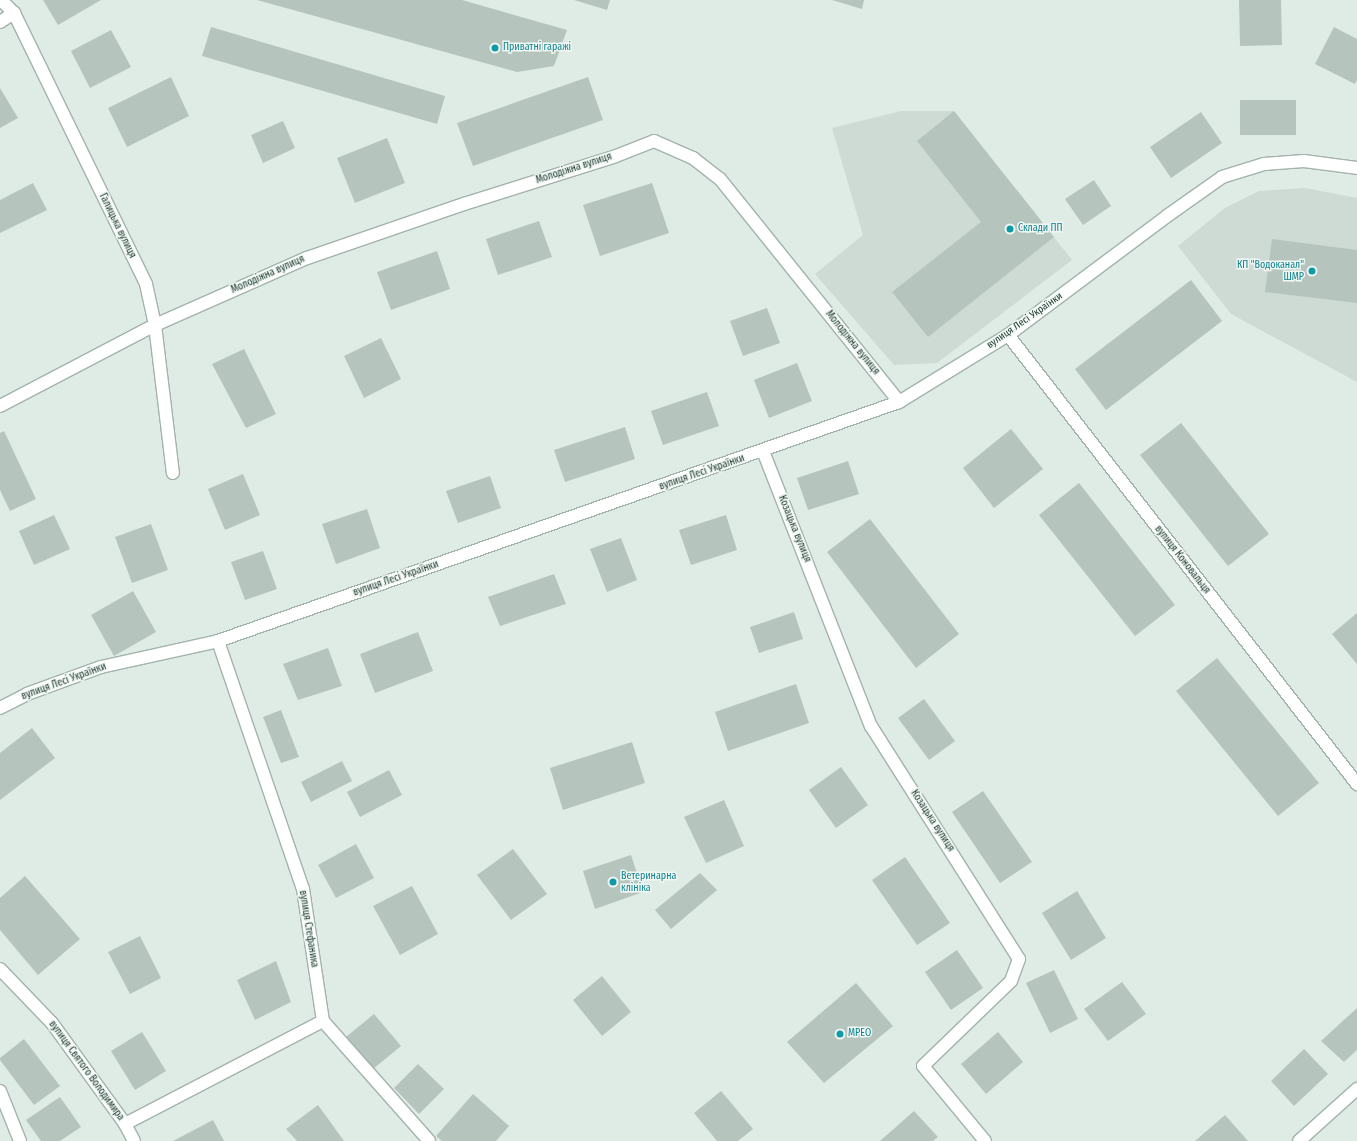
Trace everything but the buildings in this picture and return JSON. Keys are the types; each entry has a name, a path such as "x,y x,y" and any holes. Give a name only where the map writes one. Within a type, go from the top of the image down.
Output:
{"street":[{"name":"Галицька вулиця","path":"1,0 14,14 146,284 155,325 173,473"},
{"path":"0,22 14,14"},
{"name":"Молодіжна вулиця","path":"0,406 155,325 307,258 464,204 616,156 654,141 693,158 720,179 900,402"},
{"name":"вулиця Лесі Українки","path":"0,708 27,694 102,666 218,641 900,402 1008,336 1167,216 1222,177 1264,164 1304,161 1357,168"},
{"name":"вулиця Коновальця","path":"1008,336 1357,784"},
{"name":"Козацька вулиця","path":"763,451 871,726 1020,958 1011,981 922,1066 986,1141"},
{"name":"вулиця Стефаника","path":"218,641 303,889 323,1021"},
{"name":"вулиця Святого Володимира","path":"0,970 52,1023 125,1124 134,1141"},
{"path":"125,1124 323,1021 430,1141"},
{"path":"1299,1141 1357,1089"},
{"path":"0,1091 20,1141"}],"shaded area":[{"path":"901,111 954,111 1072,260 937,363 894,365 815,274 863,235 832,128"},
{"path":"1305,188 1357,198 1357,382 1231,314 1178,246 1225,208 1259,191"}],"place":[{"name":"Приватні гаражі","path":"495,48"},
{"name":"Склади ПП","path":"1010,229"},
{"name":"КП \"Водоканал\" ШМР","path":"1312,271"},
{"name":"Ветеринарна клініка","path":"613,882"},
{"name":"МРЕО","path":"840,1034"}]}
